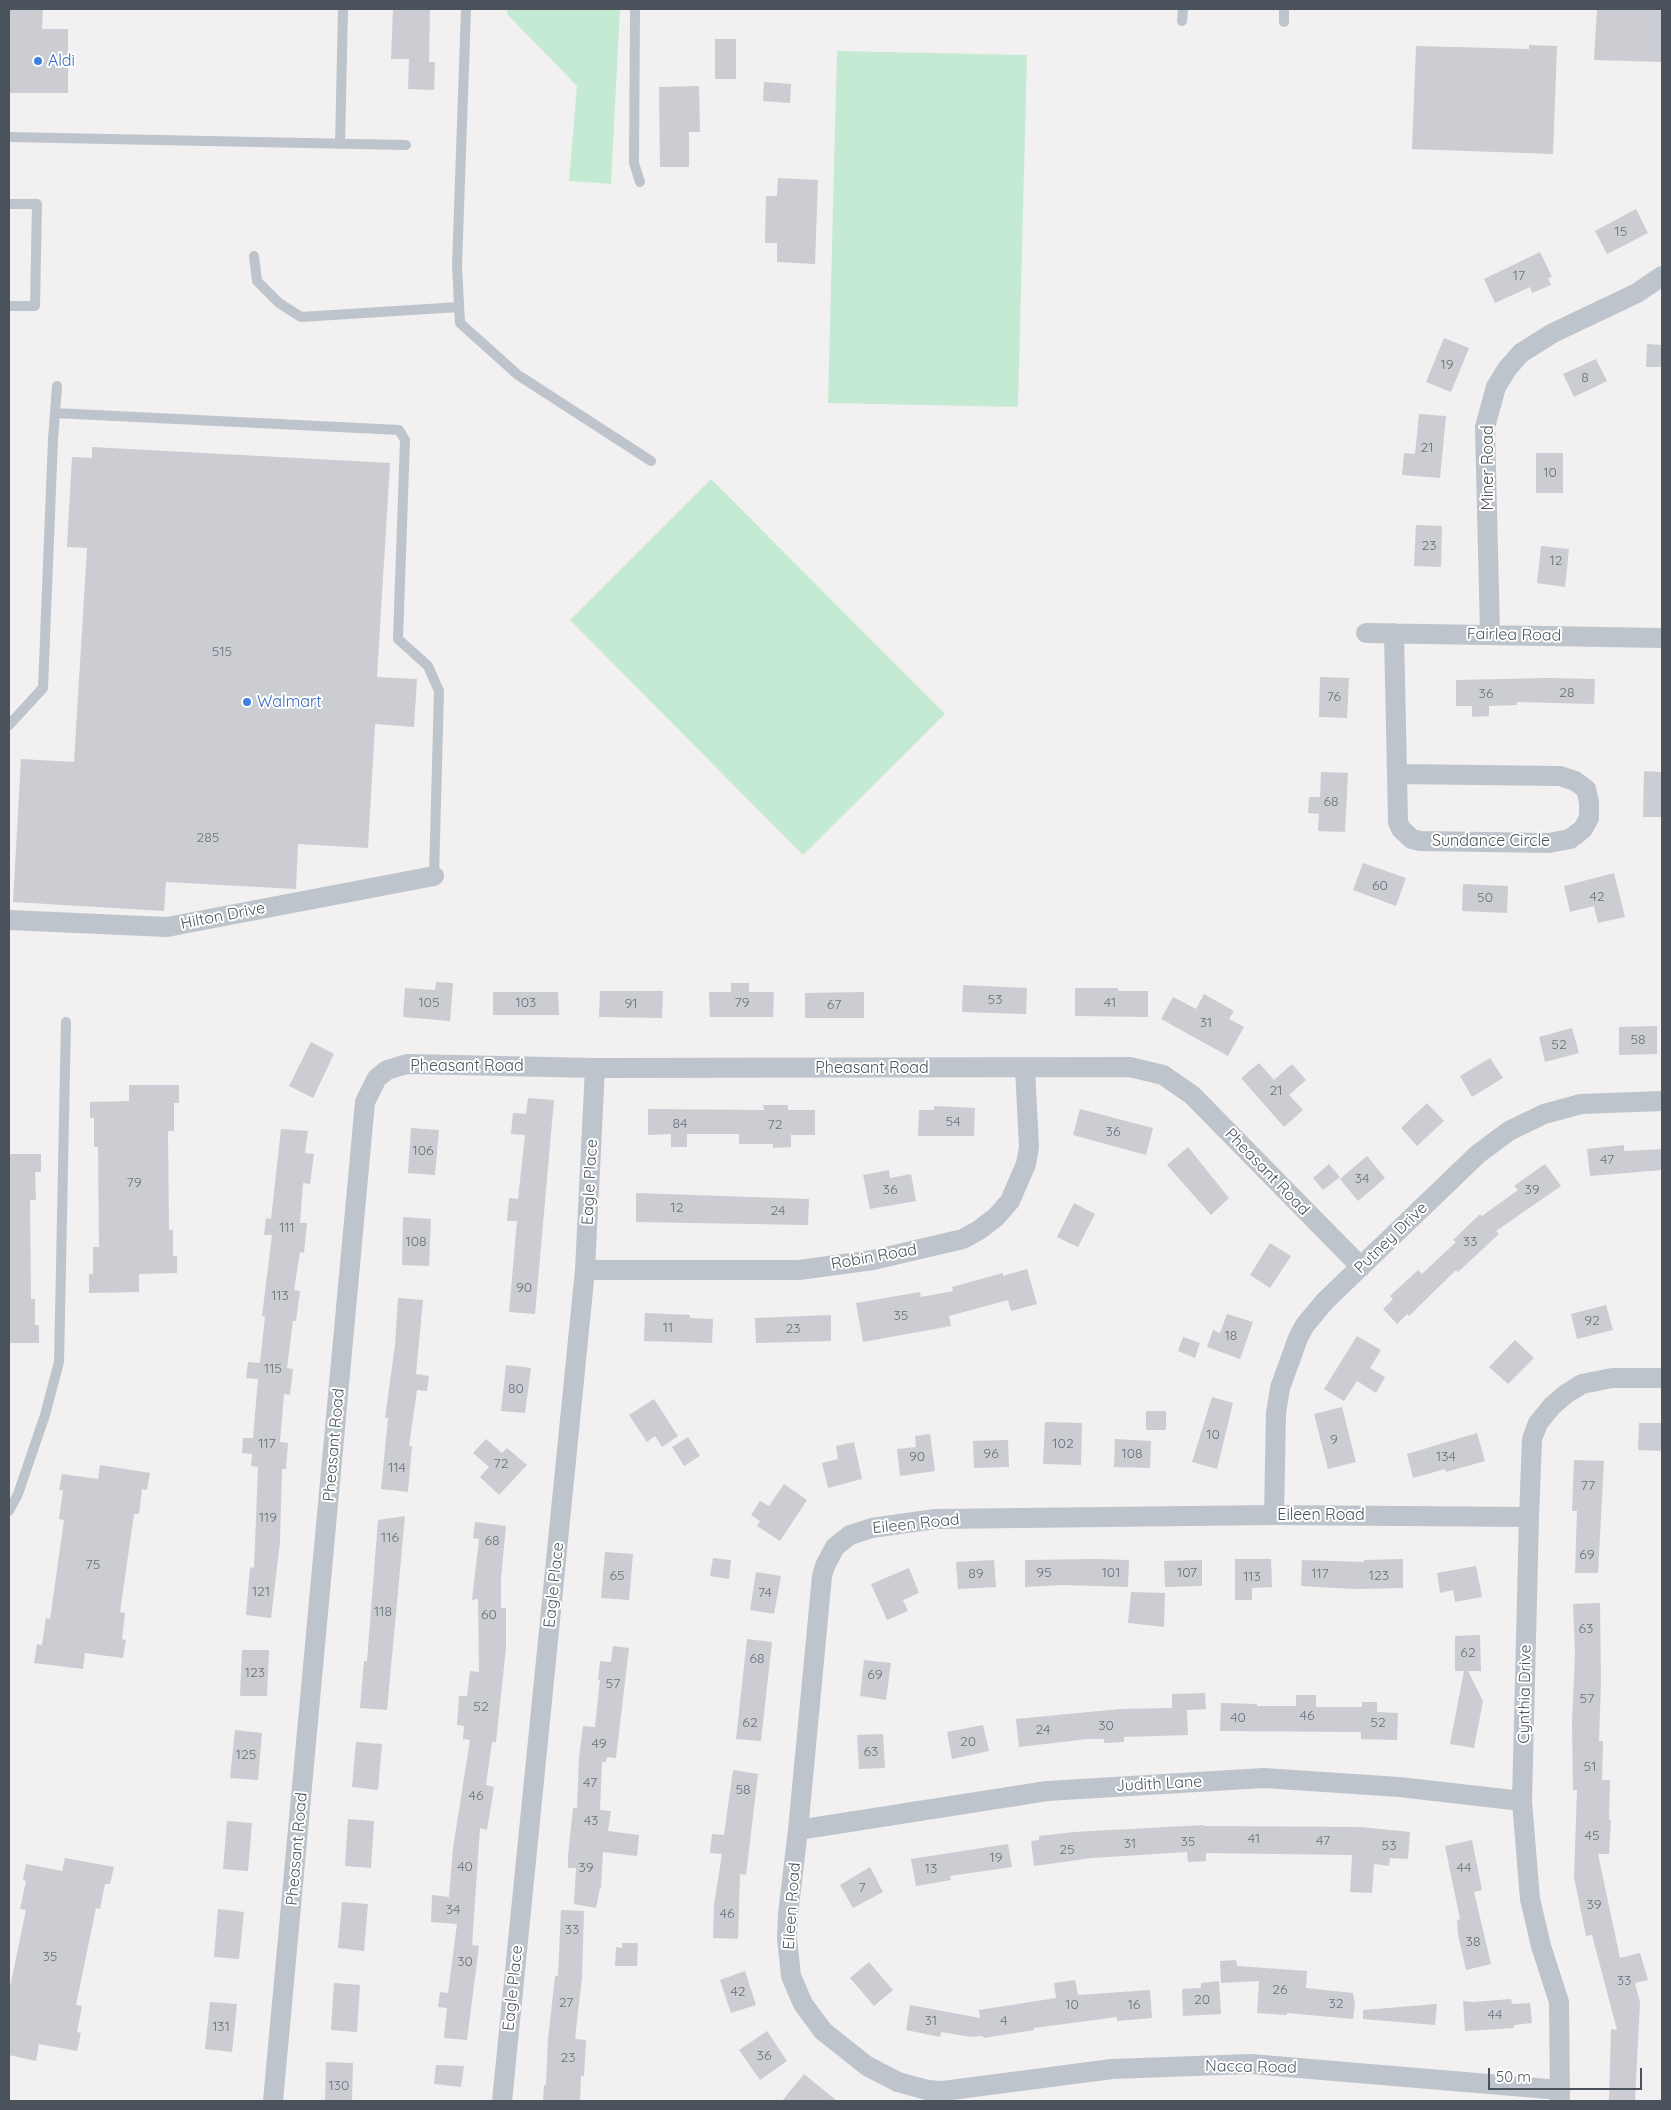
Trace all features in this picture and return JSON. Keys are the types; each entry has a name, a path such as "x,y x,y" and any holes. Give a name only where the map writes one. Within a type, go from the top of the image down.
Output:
{"street":[{"name":"Miner Road","path":"1490,634 1485,427 1496,387 1507,369 1522,353 1553,333 1637,293 1662,276"},
{"name":"Fairlea Road","path":"1366,633 1662,638"},
{"name":"Sundance Circle","path":"1394,633 1398,822 1401,829 1412,839 1420,841 1549,843 1570,839 1583,829 1589,818 1589,802 1586,789 1575,780 1560,776 1397,774"},
{"name":"Hilton Drive","path":"9,920 166,926 434,876"},
{"name":"Pheasant Road","path":"274,2101 365,1102 377,1078 387,1070 407,1064 596,1068 1130,1067 1163,1075 1192,1095 1361,1267"},
{"name":"Eagle Place","path":"502,2101 585,1270 596,1068"},
{"name":"Robin Road","path":"585,1270 799,1270 873,1260 963,1239 996,1217 1010,1202 1024,1171 1029,1147 1026,1068"},
{"name":"Putney Drive","path":"1274,1515 1276,1414 1280,1388 1292,1352 1302,1331 1314,1314 1478,1154 1494,1141 1525,1122 1564,1107 1581,1104 1662,1101"},
{"name":"Cynthia Drive","path":"1560,2095 1559,2002 1541,1946 1530,1899 1522,1801 1528,1517 1532,1439 1538,1423 1552,1406 1582,1384 1612,1378 1662,1378"},
{"name":"Eileen Road","path":"943,2096 913,2088 884,2076 867,2066 823,2031 804,2004 791,1976 787,1938 788,1914 798,1830 822,1576 835,1547 850,1535 878,1527 935,1519 1274,1515 1528,1517"},
{"name":"Judith Lane","path":"798,1830 1047,1791 1264,1778 1399,1787 1522,1801"},
{"name":"Nacca Road","path":"943,2096 1112,2069 1251,2064 1560,2095"}],"lane":[{"path":"340,144 343,9"},
{"path":"466,9 457,266 460,323 518,375 651,461"},
{"path":"635,9 634,163 640,182"},
{"path":"1182,21 1183,9"},
{"path":"1284,9 1284,22"},
{"path":"9,137 406,145"},
{"path":"9,204 37,204 36,306 9,306"},
{"path":"254,256 257,281 279,303 301,317 459,307"},
{"path":"9,725 44,688 55,413 58,386"},
{"path":"55,413 399,430 405,440 398,638 428,666 439,691 434,876"},
{"path":"9,1511 18,1494 45,1415 59,1362 66,1022"}],"green space":[{"path":"507,9 620,9 611,184 569,181 577,86 507,14"},
{"path":"837,51 1027,55 1018,407 828,403"},
{"path":"711,479 945,714 803,855 570,620"}],"building":[{"name":"Aldi","path":"9,9 43,9 42,29 68,29 68,93 9,93"},
{"path":"393,9 430,9 429,62 435,62 434,90 408,89 409,59 391,59"},
{"path":"1597,9 1662,9 1662,62 1594,60"},
{"path":"715,39 736,39 736,79 715,79"},
{"path":"1529,45 1557,46 1553,154 1412,149 1416,46 1529,49"},
{"path":"764,82 791,84 790,103 763,101"},
{"path":"699,86 700,132 689,132 689,167 660,167 659,87"},
{"path":"778,178 818,180 815,264 777,262 777,243 765,243 766,196 777,196"},
{"path":"1636,209 1648,233 1607,254 1595,231"},
{"path":"1540,252 1552,277 1548,278 1551,285 1532,293 1530,287 1495,303 1484,279"},
{"path":"1444,338 1469,348 1451,392 1426,382"},
{"path":"1647,344 1662,345 1662,367 1646,367"},
{"path":"1596,359 1607,381 1574,397 1563,374"},
{"path":"1419,414 1446,416 1440,478 1402,475 1404,453 1415,454"},
{"name":"Walmart","path":"92,447 390,463 377,677 417,679 414,727 375,724 368,848 298,844 296,889 166,882 164,911 13,902 21,759 74,762 87,548 67,547 72,457 92,458"},
{"path":"1536,453 1563,453 1563,493 1536,493"},
{"path":"1416,525 1442,526 1441,567 1414,566"},
{"path":"1541,546 1569,549 1565,587 1537,583"},
{"path":"1320,677 1349,678 1347,718 1319,717"},
{"path":"1595,679 1594,704 1517,702 1517,705 1489,706 1489,716 1472,717 1472,706 1456,706 1456,680"},
{"path":"1644,771 1662,772 1662,817 1643,817"},
{"path":"1321,772 1348,773 1345,832 1318,831 1319,814 1308,813 1309,797 1320,797"},
{"path":"1363,863 1406,878 1396,906 1353,890"},
{"path":"1614,873 1625,917 1598,923 1594,906 1570,912 1564,886"},
{"path":"1463,884 1508,886 1507,913 1462,911"},
{"path":"436,982 453,983 450,1021 403,1017 405,988 435,990"},
{"path":"731,983 749,983 749,992 774,992 773,1017 710,1017 709,992 731,992"},
{"path":"963,985 1027,988 1026,1014 962,1012"},
{"path":"1075,988 1117,988 1119,991 1148,991 1148,1017 1075,1016"},
{"path":"600,991 663,991 662,1018 599,1017"},
{"path":"493,992 558,992 559,1015 493,1015"},
{"path":"864,992 864,1018 805,1018 805,993"},
{"path":"1204,994 1234,1011 1229,1019 1244,1027 1228,1056 1161,1019 1173,997 1196,1009"},
{"path":"1657,1026 1657,1054 1619,1055 1619,1027"},
{"path":"1572,1028 1579,1053 1545,1062 1539,1037"},
{"path":"311,1042 334,1054 313,1098 289,1086"},
{"path":"1490,1058 1503,1078 1472,1097 1460,1076"},
{"path":"1259,1063 1274,1080 1292,1064 1306,1080 1289,1095 1303,1110 1284,1127 1241,1078"},
{"path":"129,1085 179,1085 179,1103 174,1103 174,1131 168,1131 169,1230 173,1230 173,1256 177,1256 177,1273 139,1274 139,1292 89,1293 89,1274 93,1274 93,1247 99,1247 98,1147 94,1147 94,1118 90,1118 90,1102 129,1101"},
{"path":"528,1098 554,1100 535,1314 509,1312 517,1221 507,1221 509,1198 518,1199 525,1135 511,1134 513,1113 526,1114"},
{"path":"1427,1103 1444,1121 1417,1146 1401,1128"},
{"path":"763,1105 788,1105 788,1110 815,1110 815,1135 791,1135 791,1147 773,1148 773,1144 739,1144 739,1134 687,1134 687,1147 671,1147 671,1134 648,1135 648,1109 764,1110"},
{"path":"934,1106 975,1108 974,1136 918,1136 919,1110 934,1110"},
{"path":"1080,1109 1153,1128 1146,1155 1073,1135"},
{"path":"411,1128 439,1130 435,1175 408,1173"},
{"path":"281,1129 308,1131 305,1153 314,1154 310,1184 303,1183 300,1223 307,1223 304,1253 300,1252 294,1290 300,1291 296,1321 293,1321 287,1368 293,1369 290,1395 284,1394 280,1442 288,1443 286,1469 282,1469 280,1542 271,1618 246,1615 250,1567 254,1568 258,1467 251,1466 252,1454 242,1453 243,1438 253,1438 258,1379 246,1378 248,1362 260,1363 265,1317 262,1316 272,1235 264,1235 266,1218 271,1219"},
{"path":"1624,1145 1624,1151 1662,1149 1662,1170 1590,1176 1587,1149"},
{"path":"1188,1147 1229,1198 1211,1215 1167,1165"},
{"path":"9,1154 41,1154 41,1172 35,1172 36,1200 30,1200 31,1299 35,1299 35,1325 39,1325 39,1343 9,1343"},
{"path":"1367,1156 1385,1178 1358,1201 1340,1179"},
{"path":"1329,1164 1340,1177 1323,1190 1313,1178"},
{"path":"1545,1164 1561,1186 1496,1231 1499,1234 1458,1272 1456,1270 1409,1316 1407,1314 1397,1324 1383,1309 1393,1299 1390,1296 1418,1270 1422,1274 1456,1242 1453,1240 1480,1214 1482,1216 1518,1190 1514,1186"},
{"path":"889,1170 890,1178 911,1174 916,1201 870,1209 863,1175"},
{"path":"636,1193 809,1199 808,1225 636,1222"},
{"path":"1074,1203 1095,1214 1078,1247 1057,1237"},
{"path":"403,1217 431,1219 429,1266 402,1265"},
{"path":"1270,1243 1291,1256 1270,1288 1250,1275"},
{"path":"1027,1269 1037,1304 1011,1311 1008,1300 949,1316 951,1326 863,1342 856,1303 920,1292 921,1297 953,1291 952,1287 1003,1273 1003,1276"},
{"path":"398,1298 423,1300 416,1374 429,1376 427,1391 417,1390 409,1446 412,1446 408,1492 381,1489 388,1418 385,1418 395,1345"},
{"path":"1606,1305 1613,1330 1577,1339 1571,1314"},
{"path":"645,1313 690,1315 690,1318 713,1319 712,1343 644,1341"},
{"path":"1227,1314 1253,1322 1240,1359 1207,1347 1213,1330 1220,1333"},
{"path":"831,1315 831,1341 756,1343 755,1318"},
{"path":"1357,1336 1381,1350 1370,1368 1385,1377 1376,1393 1357,1381 1344,1401 1324,1389"},
{"path":"1183,1337 1200,1343 1195,1358 1178,1351"},
{"path":"1515,1340 1534,1358 1508,1384 1489,1367"},
{"path":"506,1365 531,1368 525,1413 501,1411"},
{"path":"1212,1397 1233,1403 1217,1469 1192,1462"},
{"path":"654,1399 678,1436 662,1447 655,1436 647,1442 629,1415"},
{"path":"1342,1407 1356,1462 1328,1469 1314,1414"},
{"path":"1146,1411 1166,1411 1166,1430 1146,1430"},
{"path":"1045,1422 1082,1423 1081,1465 1043,1464"},
{"path":"1639,1423 1662,1423 1662,1451 1638,1450"},
{"path":"1477,1433 1485,1461 1446,1472 1445,1469 1413,1478 1407,1454"},
{"path":"930,1434 935,1471 900,1476 897,1449 916,1447 915,1436"},
{"path":"688,1437 700,1456 684,1466 672,1447"},
{"path":"486,1439 502,1453 507,1448 527,1465 499,1495 480,1477 489,1467 473,1453"},
{"path":"1115,1439 1151,1441 1150,1468 1114,1467"},
{"path":"1008,1440 1009,1467 974,1468 973,1441"},
{"path":"854,1442 862,1479 828,1488 822,1463 838,1459 836,1446"},
{"path":"1574,1460 1604,1461 1598,1573 1575,1573 1577,1511 1572,1511"},
{"path":"100,1465 150,1473 147,1490 142,1489 139,1514 134,1514 120,1612 125,1613 122,1639 126,1640 123,1658 85,1653 83,1669 34,1663 37,1644 42,1645 46,1618 50,1619 64,1520 59,1519 63,1490 59,1490 62,1474 98,1479"},
{"path":"784,1484 807,1500 780,1541 757,1526 760,1521 751,1515 760,1501 769,1506"},
{"path":"405,1516 387,1710 360,1708 364,1661 367,1661 378,1520"},
{"path":"475,1522 506,1526 501,1578 501,1608 506,1608 506,1648 496,1742 492,1742 486,1785 494,1787 487,1830 480,1828 472,1945 479,1946 467,2040 444,2038 447,2008 438,2007 440,1992 448,1993 457,1924 431,1922 432,1895 449,1897 453,1848 470,1740 463,1739 464,1726 457,1725 459,1696 467,1696 470,1671 479,1672 478,1599 472,1600 479,1539 473,1538"},
{"path":"605,1552 633,1554 629,1600 601,1598"},
{"path":"713,1558 731,1560 729,1579 710,1576"},
{"path":"1235,1559 1271,1559 1272,1587 1252,1588 1252,1600 1235,1600"},
{"path":"1403,1559 1403,1588 1354,1589 1301,1586 1302,1560 1364,1562 1364,1560"},
{"path":"994,1560 996,1587 958,1589 956,1562"},
{"path":"1025,1560 1129,1560 1128,1587 1063,1585 1025,1587"},
{"path":"1202,1560 1202,1586 1165,1587 1164,1561"},
{"path":"1476,1566 1482,1597 1455,1602 1453,1590 1440,1593 1437,1573"},
{"path":"909,1568 919,1593 903,1600 908,1611 887,1620 871,1584"},
{"path":"756,1572 781,1576 774,1614 750,1610"},
{"path":"1131,1592 1165,1593 1164,1627 1128,1623"},
{"path":"1600,1603 1601,1682 1599,1741 1603,1741 1602,1780 1610,1780 1609,1820 1611,1820 1609,1854 1598,1854 1620,1958 1640,1953 1648,1980 1635,1983 1640,2002 1635,2101 1609,2101 1611,2029 1617,2030 1592,1935 1586,1936 1574,1877 1577,1790 1573,1790 1572,1722 1575,1654 1573,1604"},
{"path":"1480,1635 1481,1671 1468,1671 1483,1701 1474,1748 1450,1744 1464,1671 1455,1671 1455,1636"},
{"path":"747,1639 772,1642 761,1741 736,1739"},
{"path":"613,1646 629,1648 616,1758 607,1757 606,1762 602,1762 600,1810 611,1811 608,1831 639,1835 637,1856 603,1852 601,1888 596,1908 574,1904 576,1868 568,1868 568,1856 573,1808 577,1808 579,1758 583,1726 595,1727 600,1661 611,1662"},
{"path":"242,1650 269,1650 267,1696 240,1696"},
{"path":"864,1660 891,1663 886,1700 860,1696"},
{"path":"1205,1693 1206,1709 1187,1710 1188,1735 1124,1737 1124,1742 1104,1743 1104,1739 1088,1739 1019,1747 1016,1719 1120,1709 1172,1708 1172,1694"},
{"path":"1296,1695 1316,1695 1316,1707 1362,1707 1362,1702 1377,1702 1377,1712 1398,1713 1397,1740 1361,1739 1361,1732 1220,1731 1221,1703 1257,1704 1257,1706 1296,1706"},
{"path":"983,1725 989,1751 952,1759 947,1732"},
{"path":"235,1730 262,1733 258,1780 230,1778"},
{"path":"883,1734 885,1768 859,1769 857,1735"},
{"path":"356,1742 382,1744 378,1790 352,1787"},
{"path":"733,1770 758,1774 746,1875 740,1874 738,1939 713,1938 714,1905 722,1854 710,1853 712,1834 724,1835"},
{"path":"348,1819 374,1821 371,1868 345,1866"},
{"path":"227,1821 252,1823 248,1871 223,1869"},
{"path":"1204,1825 1360,1827 1410,1832 1408,1859 1390,1858 1389,1866 1374,1864 1372,1893 1350,1892 1352,1855 1206,1853 1206,1861 1188,1862 1187,1852 1092,1858 1034,1866 1031,1841 1039,1840 1039,1836 1074,1832"},
{"path":"1472,1840 1482,1890 1474,1892 1491,1964 1466,1970 1458,1934 1457,1920 1460,1919 1445,1846"},
{"path":"1008,1844 1012,1867 950,1876 951,1880 916,1886 911,1859"},
{"path":"65,1858 114,1867 110,1884 105,1884 100,1909 96,1908 76,2005 82,2006 77,2032 81,2033 77,2051 39,2044 36,2061 9,2055 9,1992 26,1910 20,1909 26,1881 23,1880 26,1864 62,1871"},
{"path":"870,1867 883,1892 853,1908 840,1885"},
{"path":"342,1902 368,1904 364,1951 338,1948"},
{"path":"218,1909 244,1912 239,1959 214,1957"},
{"path":"561,1910 584,1911 582,1977 575,2039 586,2040 584,2076 581,2076 580,2101 543,2101 555,1976 558,1976"},
{"path":"622,1943 638,1943 637,1966 615,1966 616,1947 622,1948"},
{"path":"1236,1960 1237,1966 1307,1971 1306,1988 1353,1993 1355,2005 1353,2019 1287,2013 1287,2015 1257,2013 1259,1981 1221,1983 1220,1961"},
{"path":"869,1962 893,1990 874,2006 850,1978"},
{"path":"745,1971 756,2005 731,2013 720,1980"},
{"path":"1075,1980 1078,1995 1150,1990 1152,2018 1117,2021 1117,2017 1034,2028 1034,2030 984,2038 982,2036 971,2037 941,2032 940,2037 906,2030 910,2005 980,2018 979,2010 1056,1998 1054,1983"},
{"path":"1219,1981 1221,2014 1183,2016 1182,1989 1201,1988 1201,1983"},
{"path":"334,1983 360,1985 357,2032 331,2030"},
{"path":"1511,1999 1512,2004 1530,2003 1532,2023 1514,2025 1514,2028 1465,2031 1463,2001"},
{"path":"210,2002 237,2004 232,2052 205,2049"},
{"path":"1437,2004 1435,2025 1363,2019 1363,2010"},
{"path":"767,2031 787,2061 760,2080 739,2050"},
{"path":"326,2062 353,2063 352,2101 325,2101"},
{"path":"436,2065 464,2066 461,2087 434,2084"},
{"path":"804,2074 837,2101 782,2101"}],"place":[{"name":"Aldi","path":"38,61"},
{"name":"Walmart","path":"247,702"}]}
